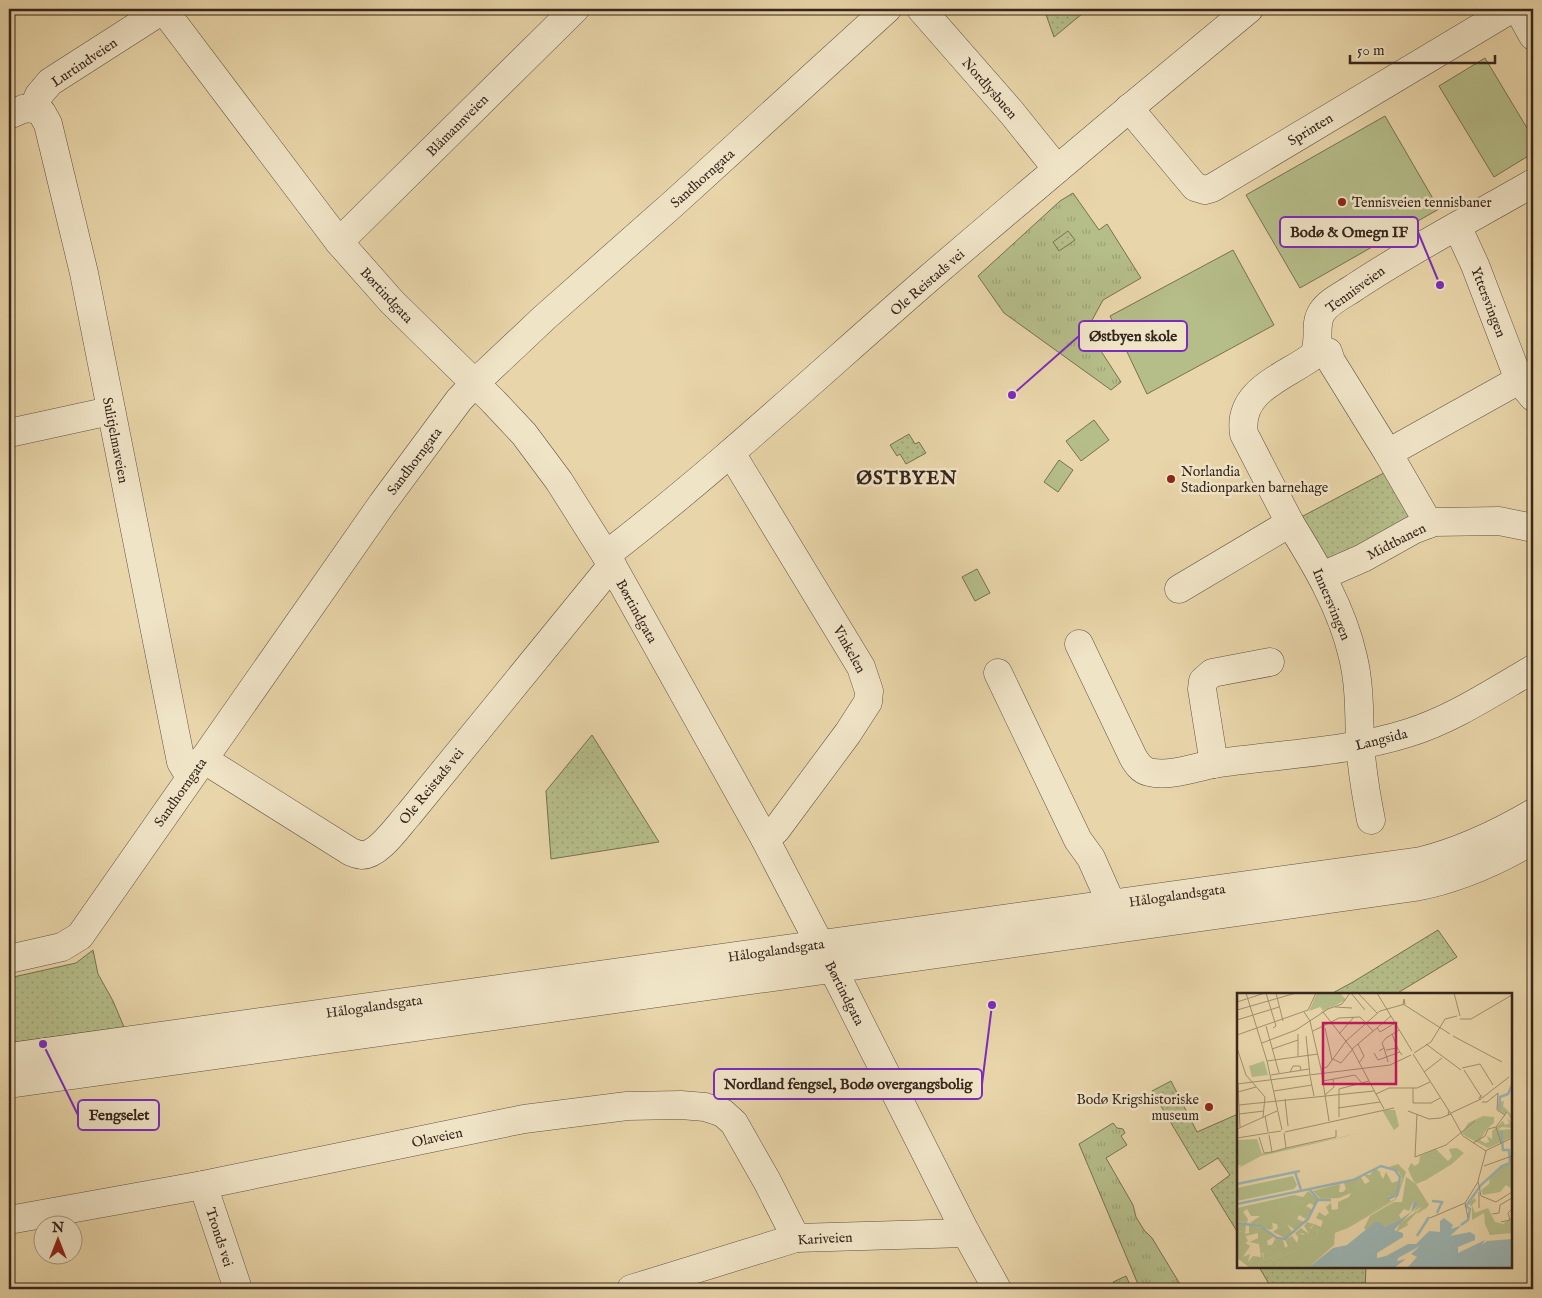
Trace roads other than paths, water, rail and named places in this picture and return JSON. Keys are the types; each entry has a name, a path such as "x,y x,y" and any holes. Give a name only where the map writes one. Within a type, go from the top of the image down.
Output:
{"street":[{"name":"Børtindgata","path":"164,9 339,242 392,302 524,434 559,481 609,560 765,839 833,968 966,1233 997,1289"},
{"name":"Lurtindveien","path":"21,111 50,82 164,9"},
{"name":"Blåmannveien","path":"339,242 575,9"},
{"name":"Sandhorngata","path":"9,959 62,947 80,936 382,504 459,400 475,383 887,9"},
{"name":"Nordlysbuen","path":"922,9 1057,169"},
{"name":"Ole Reistads vei","path":"196,768 350,852 361,856 372,853 379,848 409,814 609,560 628,539 732,453 928,279 1249,9"},
{"name":"Sprinten","path":"1129,108 1195,187 1205,190 1212,188 1511,9"},
{"path":"1518,9 1533,36"},
{"name":"Sulitjelmaveien","path":"21,111 42,113 48,124 84,273 181,762 196,768"},
{"name":"Tennisveien","path":"1290,523 1244,434 1243,423 1255,395 1313,356 1318,348 1318,324 1322,312 1334,301 1396,260 1533,183"},
{"name":"Yttersvingen","path":"1458,226 1529,384"},
{"path":"1328,352 1331,361 1429,524"},
{"path":"1388,453 1529,384"},
{"path":"9,433 110,411"},
{"name":"Vinkelen","path":"732,453 861,667 869,691 868,702 848,734 776,830 765,839"},
{"name":"Midtbanen","path":"1322,576 1363,558 1413,530 1434,522 1498,521 1533,528"},
{"path":"1179,589 1290,523"},
{"name":"Innersvingen","path":"1290,523 1322,576 1346,633 1353,658 1360,699 1360,745 1371,820"},
{"name":"Langsida","path":"1079,644 1139,767 1148,772 1163,774 1214,764 1360,745 1409,733 1442,721 1533,669"},
{"path":"1214,764 1202,689 1203,680 1212,673 1270,662"},
{"path":"998,673 1078,840 1090,858 1117,916"},
{"name":"Hålogalandsgata","path":"9,1084 833,968 1421,861 1442,856 1493,836 1533,814"},
{"name":"Hålogalandsgata","path":"9,1056 820,944 1431,884 1476,869 1510,854 1533,840"},
{"name":"Olaveien","path":"9,1220 203,1185 524,1119 627,1106 681,1105 705,1107 723,1113 734,1123 763,1173 796,1238"},
{"name":"Tronds vei","path":"203,1185 238,1289"},
{"name":"Kariveien","path":"631,1289 796,1238 966,1233"}],"place":[{"name":"Tennisveien tennisbaner","path":"1342,202"},
{"name":"Bodø & Omegn IF","path":"1440,285"},
{"name":"Østbyen skole","path":"1012,395"},
{"name":"Norlandia Stadionparken barnehage","path":"1171,479"},
{"name":"Nordland fengsel, Bodø overgangsbolig","path":"992,1005"},
{"name":"Fengselet","path":"43,1044"},
{"name":"Bodø Krigshistoriske museum","path":"1209,1107"}],"district":[{"name":"ØSTBYEN","path":"907,477"}]}
